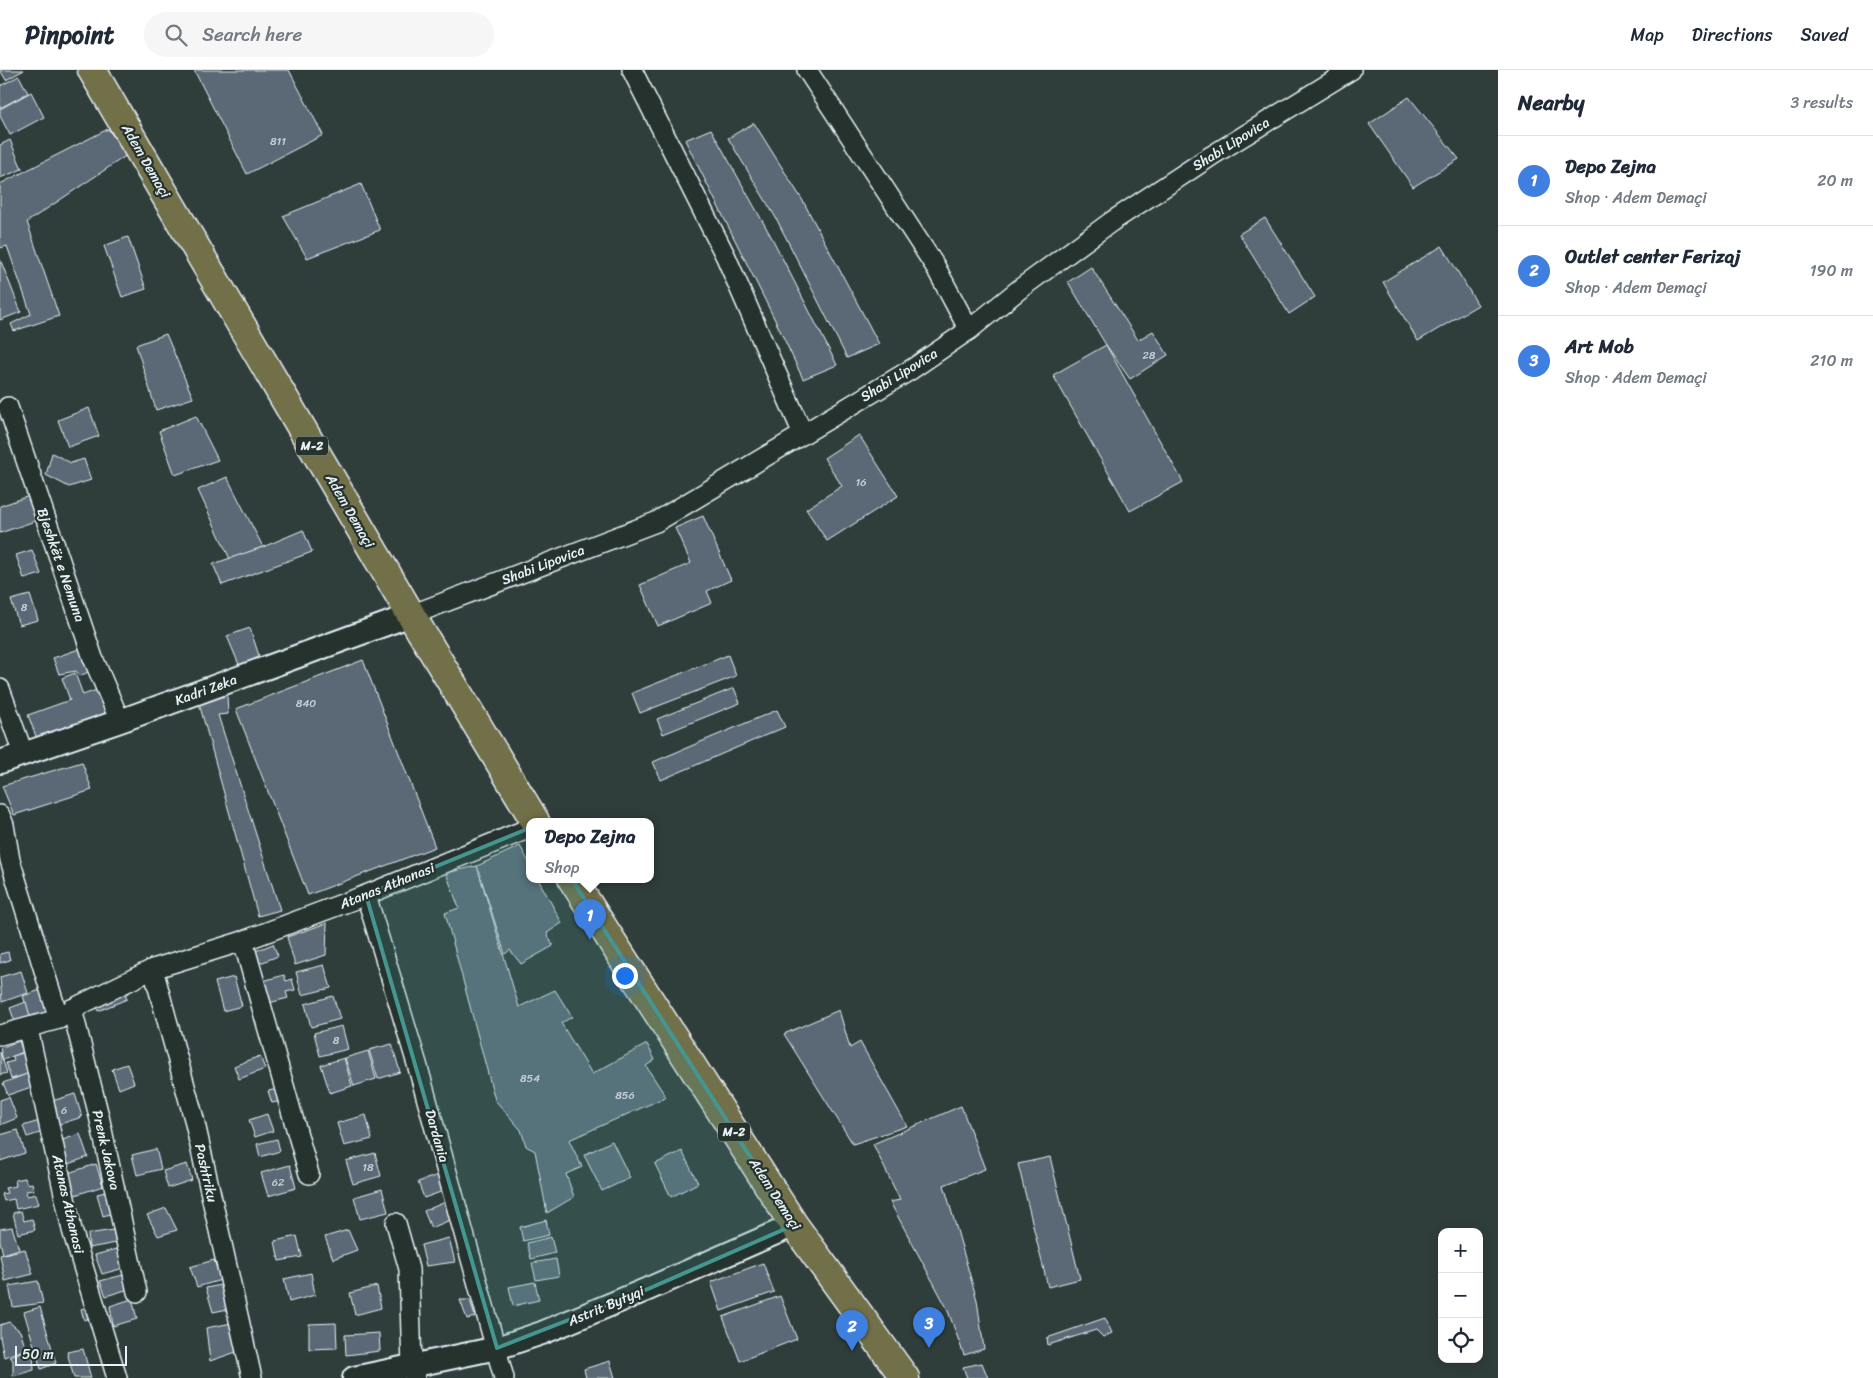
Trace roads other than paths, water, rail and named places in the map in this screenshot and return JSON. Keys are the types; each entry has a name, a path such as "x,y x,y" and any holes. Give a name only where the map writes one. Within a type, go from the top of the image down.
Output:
{"main road":[{"name":"Adem Demaçi","path":"92,70 411,615 533,818"},
{"name":"Adem Demaçi","path":"575,883 794,1225 905,1378"}],"street":[{"path":"632,70 726,257 803,434"},
{"path":"807,70 935,266 969,330"},
{"name":"Shabi Lipovica","path":"411,615 656,522 912,369 969,330 1021,288 1111,222 1211,156 1351,70"},
{"name":"Bjeshkët e Nemuna","path":"8,407 93,658 120,721"},
{"name":"Kadri Zeka","path":"0,762 120,721 411,615"},
{"path":"0,689 23,753"},
{"path":"0,815 4,825 10,860 66,1014"},
{"name":"Atanas Athanasi","path":"0,1035 28,1028 66,1014 153,969 243,941 366,895 526,830"},
{"name":"Dardania","path":"366,895 417,1064 504,1378"},
{"path":"243,941 309,1174"},
{"name":"Pashtriku","path":"153,969 194,1119 252,1378"},
{"name":"Prenk Jakova","path":"66,1014 98,1116 137,1292"},
{"name":"Atanas Athanasi","path":"28,1028 72,1230 117,1378"},
{"path":"396,1223 409,1269 413,1372"},
{"name":"Astrit Bytyqi","path":"354,1378 413,1372 542,1333 630,1297 794,1225"}],"place":[{"name":"Depo Zejna","path":"590,940"},
{"name":"Art Mob","path":"929,1348"},
{"name":"Outlet center Ferizaj","path":"852,1351"}]}
